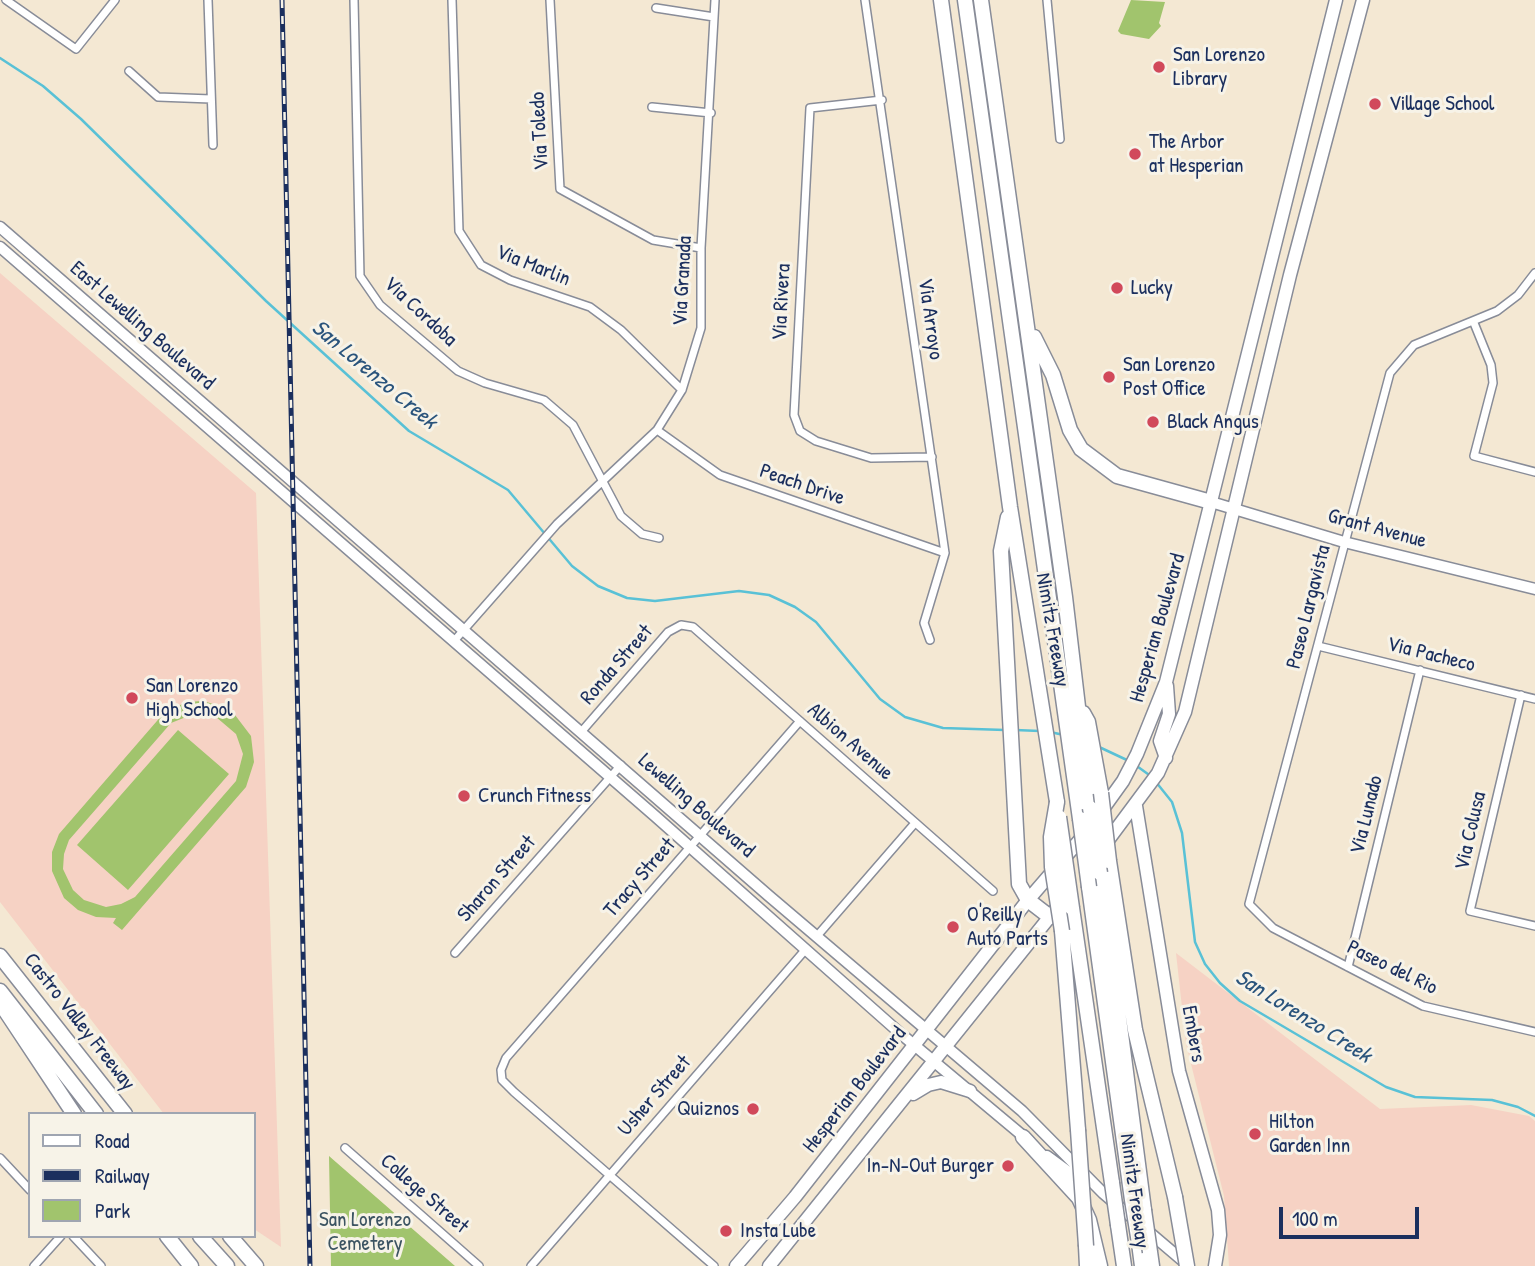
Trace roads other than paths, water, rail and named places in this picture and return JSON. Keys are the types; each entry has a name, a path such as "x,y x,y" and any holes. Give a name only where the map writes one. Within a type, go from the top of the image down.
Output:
{"highway":[{"name":"Nimitz Freeway","path":"941,0 1010,507 1044,710 1072,908 1107,1188 1118,1225 1124,1266"},
{"path":"965,0 1084,761 1080,820 1132,1200 1147,1253 1142,1266"},
{"name":"Nimitz Freeway","path":"981,0 1028,324 1078,702 1077,719"},
{"path":"1028,324 1053,375 1070,430 1081,449 1117,476 1211,502"},
{"path":"1010,507 1001,551 1019,884 1028,900 1050,917"},
{"path":"1077,719 1084,761 1101,793 1105,867 1135,1030 1175,1197 1188,1266"},
{"name":"Nimitz Freeway","path":"1084,761 1090,807 1105,867 1147,1253"},
{"path":"1057,802 1051,837 1052,867 1062,931 1087,1266"},
{"name":"Castro Valley Freeway","path":"0,956 123,1112"},
{"name":"Castro Valley Freeway","path":"0,991 94,1112"},
{"path":"0,1003 73,1112"},
{"path":"1023,1137 1079,1198 1089,1220 1100,1266"},
{"path":"169,1238 191,1266"},
{"path":"202,1238 227,1266"},
{"path":"232,1238 257,1266"}],"main road":[{"name":"Hesperian Boulevard","path":"736,1266 820,1167 1028,900 1084,835 1128,772 1137,754 1166,682 1336,0"},
{"name":"Hesperian Boulevard","path":"769,1266 1050,917 1136,806 1166,758 1190,693 1290,275 1363,0"},
{"name":"East Lewelling Boulevard","path":"0,227 260,453"},
{"name":"East Lewelling Boulevard","path":"0,247 253,468"},
{"path":"90,326 100,314"},
{"name":"Lewelling Boulevard","path":"260,453 1054,1140 1188,1266"},
{"name":"Lewelling Boulevard","path":"253,468 1023,1137 1078,1179 1107,1188"},
{"name":"Grant Avenue","path":"1211,502 1344,542 1535,589"},
{"path":"1166,682 1169,714 1160,741 1166,758"},
{"name":"Embers","path":"1136,806 1179,1071 1219,1210 1220,1235 1215,1266"},
{"path":"901,1103 935,1083 970,1091"}],"street":[{"path":"6,0 76,48 115,0"},
{"path":"208,0 213,145"},
{"name":"Via Cordoba","path":"354,0 360,276 380,305 458,371 485,383 544,400 573,425 621,516 642,534 659,538"},
{"name":"Via Marlin","path":"453,0 459,231 481,265 510,280 590,307 621,330 682,390"},
{"name":"Via Toledo","path":"550,0 560,189 653,240 701,248"},
{"name":"Via Granada","path":"454,641 557,524 657,430 682,390 701,328 701,248 711,113 715,0"},
{"name":"Via Arroyo","path":"865,0 945,552 924,623 930,640"},
{"path":"1047,0 1060,139"},
{"path":"656,8 714,17"},
{"path":"129,71 158,97 211,99"},
{"name":"Via Rivera","path":"881,100 810,108 794,415 800,431 838,448 871,458 932,457"},
{"path":"652,107 711,113"},
{"name":"Paseo Largavista","path":"1249,904 1390,373 1414,345 1474,323 1508,303 1535,273"},
{"path":"1474,323 1491,365 1493,383 1474,456 1535,472"},
{"name":"Peach Drive","path":"657,430 720,475 945,552"},
{"name":"Albion Avenue","path":"681,625 693,627 993,891"},
{"name":"Ronda Street","path":"582,731 668,632 681,625"},
{"name":"Via Pacheco","path":"1318,646 1535,699"},
{"name":"Via Lunado","path":"1348,967 1420,670"},
{"name":"Via Colusa","path":"1521,695 1470,911 1535,926"},
{"name":"Tracy Street","path":"610,1175 504,1083 501,1070 506,1058 800,721"},
{"name":"Sharon Street","path":"456,953 621,765"},
{"path":"817,936 915,823"},
{"name":"Paseo del Rio","path":"1249,904 1273,928 1423,1006 1535,1032"},
{"name":"Usher Street","path":"531,1266 806,949"},
{"name":"College Street","path":"345,1149 480,1266"},
{"path":"0,1158 28,1188"},
{"path":"610,1175 714,1266"},
{"path":"34,1266 59,1238"},
{"path":"75,1238 101,1266"}],"waterway":[{"name":"San Lorenzo Creek","path":"0,58 43,86 81,119 266,301 409,431 508,490 572,566 598,586 627,598 655,601 739,591 769,595 795,607 816,622 880,699 905,717 943,728 1005,730"},
{"name":"San Lorenzo Creek","path":"1015,730 1040,731"},
{"name":"San Lorenzo Creek","path":"1050,732 1064,735"},
{"name":"San Lorenzo Creek","path":"1097,746 1129,761"},
{"name":"San Lorenzo Creek","path":"1134,764 1152,777"},
{"name":"San Lorenzo Creek","path":"1156,782 1172,802 1182,833 1195,942 1205,964 1220,983 1240,1001 1386,1087 1415,1097 1492,1100 1518,1107 1535,1116"}],"railway":[{"path":"282,0 310,1266"}],"place":[{"name":"San Lorenzo Library","path":"1159,67"},
{"name":"Village School","path":"1375,104"},
{"name":"The Arbor at Hesperian","path":"1135,154"},
{"name":"Lucky","path":"1117,288"},
{"name":"San Lorenzo Post Office","path":"1109,377"},
{"name":"Black Angus","path":"1153,422"},
{"name":"San Lorenzo High School","path":"132,698"},
{"name":"Crunch Fitness","path":"464,796"},
{"name":"O'Reilly Auto Parts","path":"953,927"},
{"name":"Quiznos","path":"753,1109"},
{"name":"Hilton Garden Inn","path":"1255,1134"},
{"name":"In-N-Out Burger","path":"1008,1166"},
{"name":"Insta Lube","path":"726,1231"}],"park label":[{"name":"San Lorenzo Cemetery","path":"365,1232"}]}
